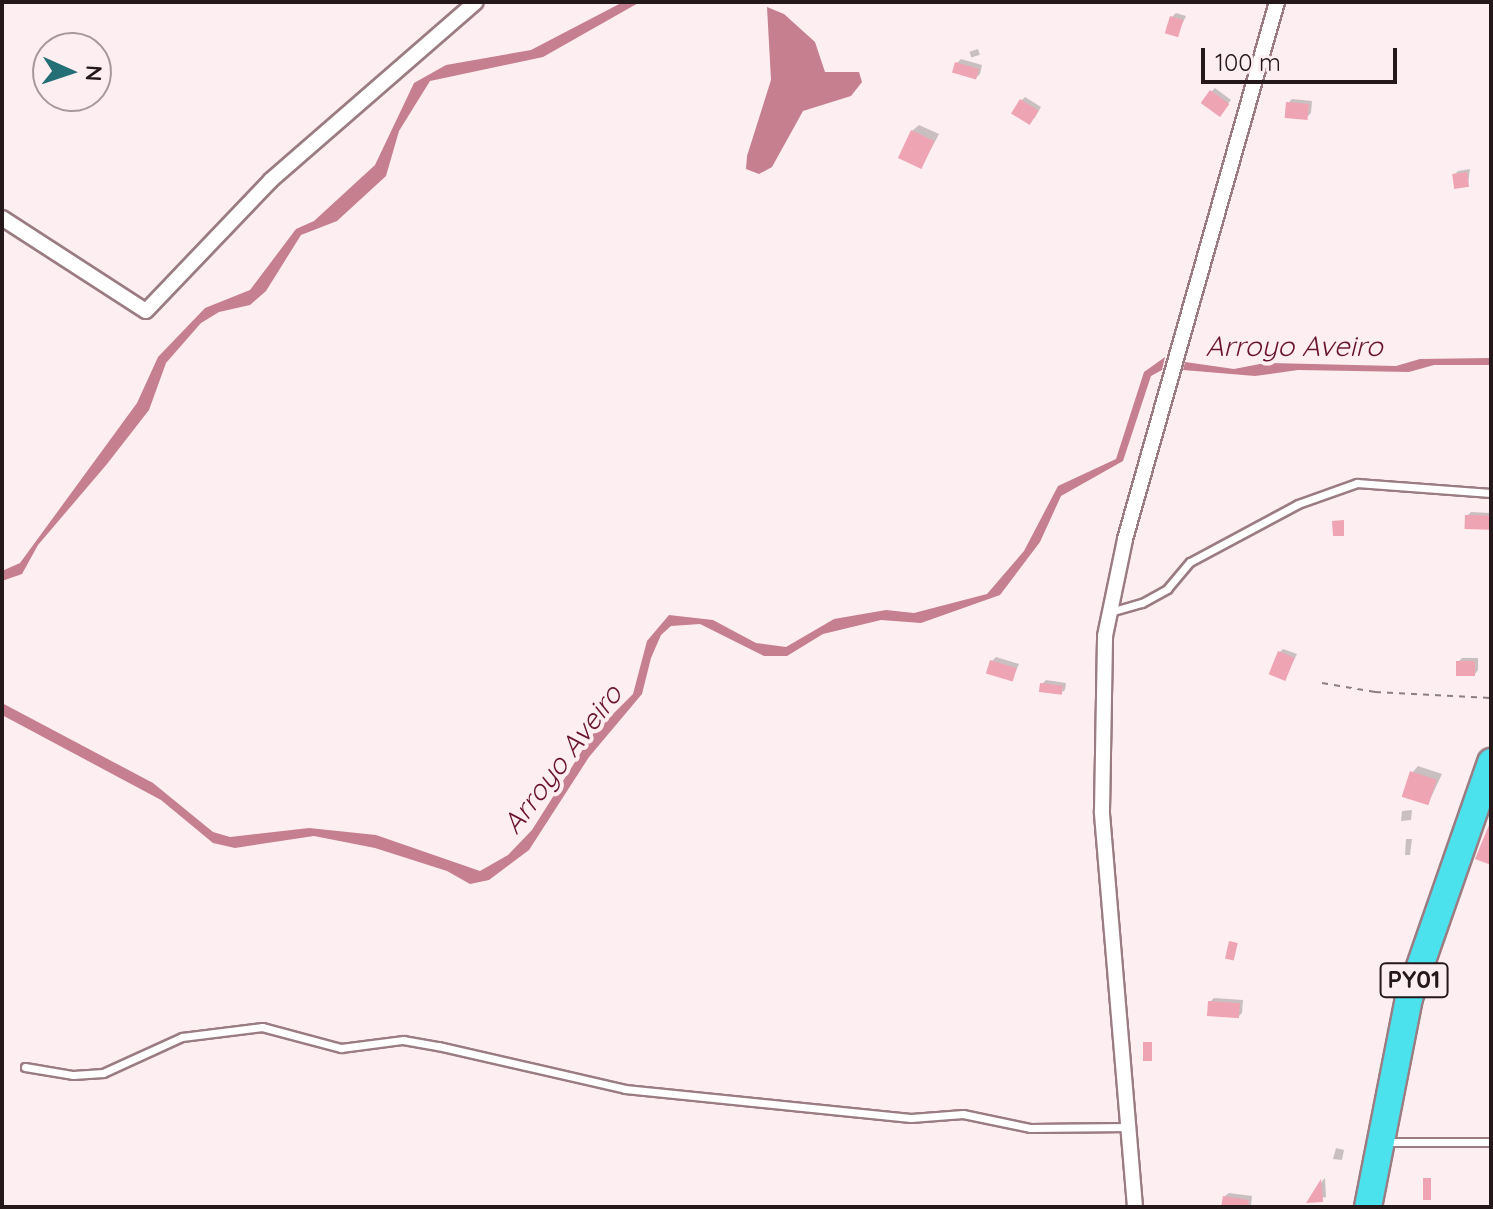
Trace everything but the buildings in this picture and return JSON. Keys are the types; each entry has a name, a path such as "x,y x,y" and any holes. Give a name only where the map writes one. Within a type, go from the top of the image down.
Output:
{"highway":[{"name":"PY01","path":"1368,1207 1378,1142 1409,998 1491,762"}],"street":[{"path":"2,218 146,311 271,180 476,2"},
{"path":"1135,1207 1102,811 1110,612 1170,379 1277,2"}],"lane":[{"path":"1110,612 1142,603 1167,589 1190,562 1298,504 1357,483 1491,493"},
{"path":"25,1067 73,1075 103,1073 182,1037 262,1027 341,1048 403,1040 625,1089 911,1118 963,1114 1030,1128 1129,1127"},
{"path":"1378,1142 1491,1142"}],"path":[{"path":"1322,683 1375,692 1491,698"}],"shaded area":[{"path":"623,2 640,2 543,57 430,81 399,131 386,176 337,221 301,235 266,291 250,305 219,312 201,323 166,363 149,410 38,545 22,574 2,581 2,571 20,563 137,403 158,357 205,308 250,290 296,229 314,221 375,165 414,83 446,65 531,50"},
{"path":"767,7 784,14 815,42 825,72 859,72 862,82 851,96 803,111 772,167 759,174 746,169 747,156 771,80"},
{"path":"1165,357 1162,370 1151,376 1123,461 1061,496 1040,542 1000,595 921,623 881,620 823,634 787,656 764,656 700,624 671,626 661,635 651,658 642,694 589,757 529,850 489,880 470,884 447,871 375,848 314,836 235,848 213,843 161,800 2,715 2,703 153,783 213,832 230,837 309,828 376,835 480,871 508,855 532,830 592,735 633,694 647,641 669,615 713,620 756,643 786,647 834,619 886,610 914,613 987,594 1024,551 1058,486 1116,459 1144,372"},
{"path":"1491,358 1490,365 1434,365 1409,372 1298,370 1255,376 1183,370 1185,362 1234,369 1265,363 1396,366 1420,359"}],"water label":[{"name":"Arroyo Aveiro","path":"1294,346"},
{"name":"Arroyo Aveiro","path":"562,759"}]}
